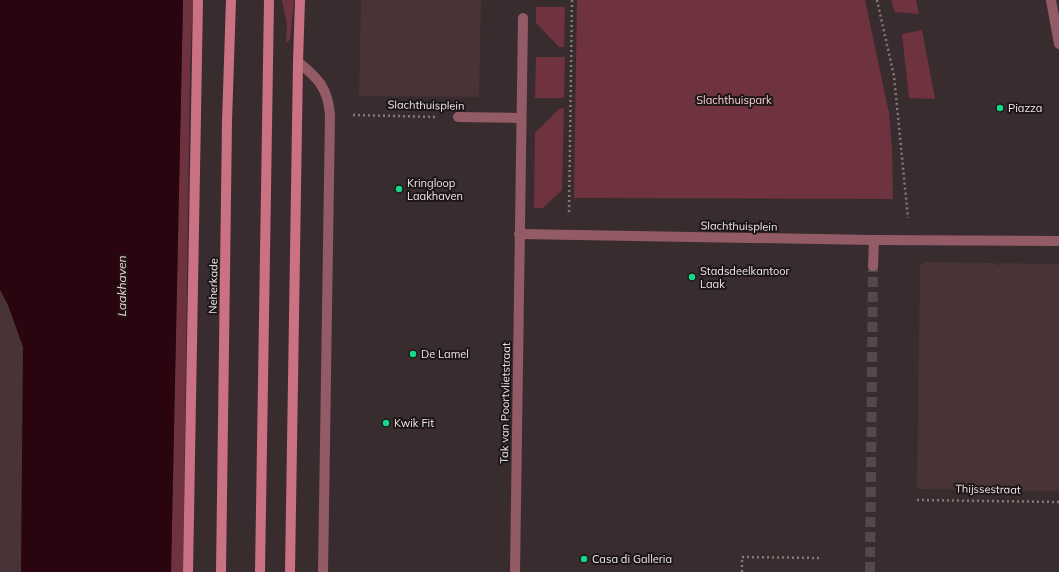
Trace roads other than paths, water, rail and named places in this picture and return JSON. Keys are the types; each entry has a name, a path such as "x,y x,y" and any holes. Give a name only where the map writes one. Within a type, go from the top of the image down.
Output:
{"main road":[{"path":"188,572 198,0"},
{"name":"Neherkade","path":"221,572 227,122 231,0"},
{"path":"260,572 269,0"},
{"path":"290,572 300,0"}],"street":[{"path":"1051,0 1059,44"},
{"path":"519,234 523,18"},
{"path":"298,62 321,83 326,95 330,115 323,572"},
{"name":"Slachthuisplein","path":"458,117 521,118"},
{"name":"Slachthuisplein","path":"519,234 874,240 1059,241"},
{"name":"Tak van Poortvlietstraat","path":"515,572 519,234"},
{"path":"873,266 874,240"}],"water":[{"name":"Laakhaven","path":"0,0 183,0 171,572 21,572 23,347 8,305 0,290"}],"tunnel":[{"path":"870,572 873,266"}],"place":[{"name":"Piazza","path":"1000,108"},
{"name":"Kringloop Laakhaven","path":"399,189"},
{"name":"Stadsdeelkantoor Laak","path":"692,277"},
{"name":"De Lamel","path":"413,354"},
{"name":"Kwik Fit","path":"386,423"},
{"name":"Casa di Galleria","path":"584,559"}],"park label":[{"name":"Slachthuispark","path":"734,100"}]}
